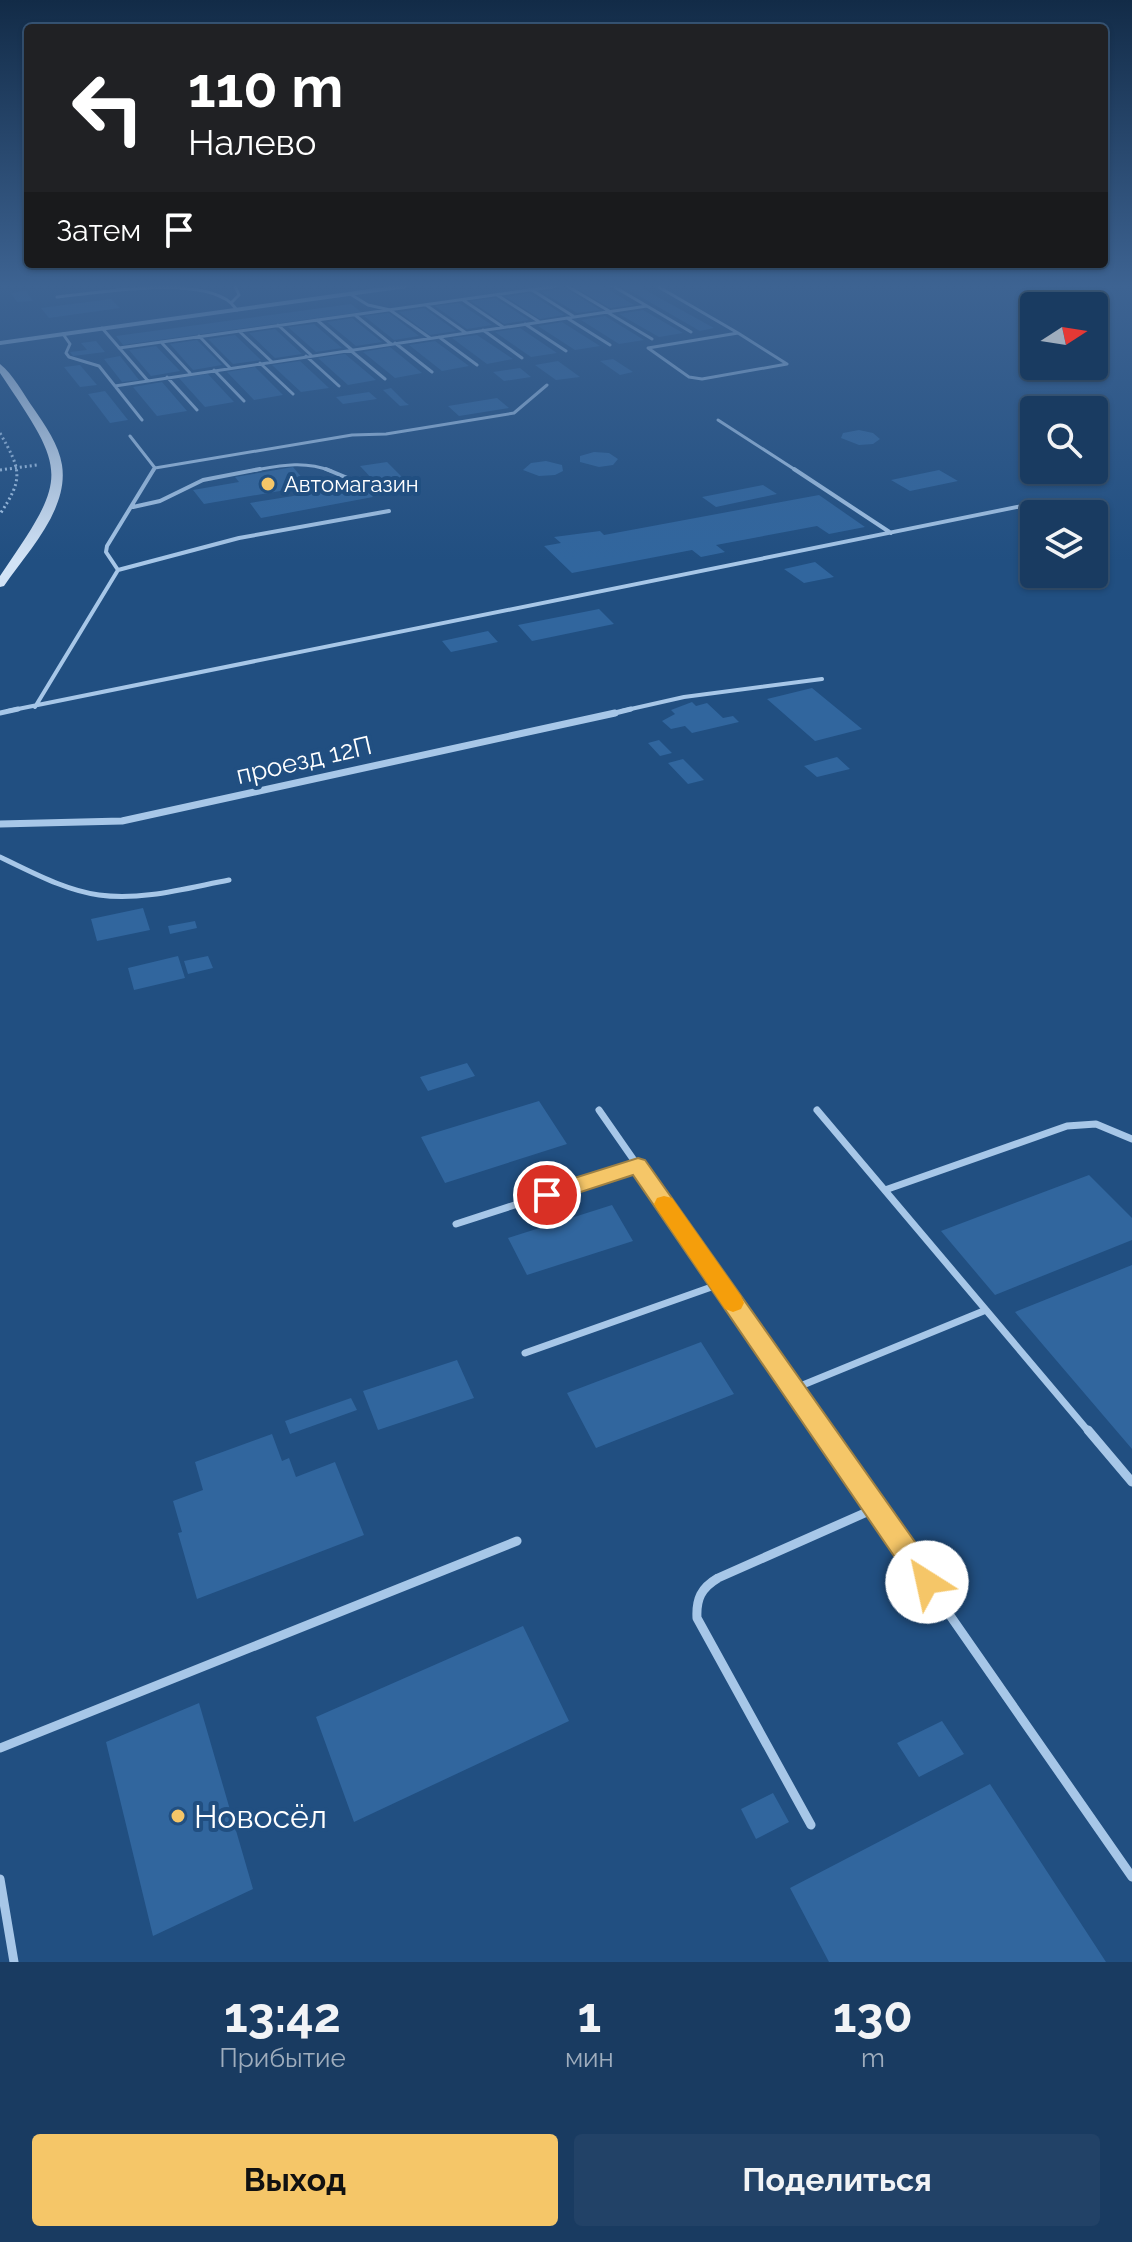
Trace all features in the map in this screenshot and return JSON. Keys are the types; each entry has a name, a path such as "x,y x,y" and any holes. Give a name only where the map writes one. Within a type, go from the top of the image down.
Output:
{"main road":[{"path":"0,584 43,517 56,487 57,474 48,442 7,378"}],"street":[{"name":"проезд 12П","path":"0,824 122,821 615,713"}],"lane":[{"path":"108,378 142,420"},
{"path":"145,378 148,381"},
{"path":"115,386 164,378"},
{"path":"168,378 197,410"},
{"path":"221,378 244,401"},
{"path":"275,378 293,394"},
{"path":"330,378 339,386"},
{"path":"155,468 352,435 386,434 514,413 547,385"},
{"path":"718,420 891,533"},
{"path":"130,436 155,468"},
{"path":"133,507 160,501 203,480 290,464 313,464 357,482"},
{"path":"118,570 106,552 107,546 155,468"},
{"path":"0,713 1020,506"},
{"path":"35,707 118,570 239,538 389,511"},
{"path":"615,713 684,697 822,679"},
{"path":"0,857 82,892 116,897 147,895 229,880"},
{"path":"599,1110 1132,1877"},
{"path":"817,1110 1132,1482"},
{"path":"885,1190 1067,1126 1096,1124 1132,1139"},
{"path":"456,1224 638,1165"},
{"path":"525,1353 720,1284"},
{"path":"793,1389 986,1310"},
{"path":"811,1825 697,1618 695,1602 702,1586 876,1508"},
{"path":"0,1748 517,1541"},
{"path":"0,1879 14,1962"}],"path":[{"path":"0,433 19,467 20,482 0,514"},
{"path":"0,470 19,467"}],"building":[{"path":"72,378 91,378 97,385 80,387"},
{"path":"119,378 139,380 122,382"},
{"path":"179,378 211,378 234,402 205,407"},
{"path":"232,378 266,378 283,395 254,400"},
{"path":"285,378 318,378 329,388 301,392"},
{"path":"340,378 376,380 348,385"},
{"path":"500,378 527,378 504,381"},
{"path":"162,382 187,411 157,416 133,387"},
{"path":"391,388 409,405 400,406 383,390"},
{"path":"105,391 128,420 110,423 88,394"},
{"path":"369,392 377,399 343,404 336,397"},
{"path":"497,398 509,408 459,416 448,406"},
{"path":"859,430 873,433 880,439 873,444 859,445 841,438 843,433"},
{"path":"594,452 609,453 618,459 613,465 599,467 580,462 580,456"},
{"path":"546,461 562,465 563,471 539,476 523,470 531,463"},
{"path":"387,462 402,477 375,482 360,466"},
{"name":"Автомагазин","path":"293,467 309,486 204,504 193,490 239,482 235,477"},
{"path":"939,470 958,481 910,491 891,480"},
{"path":"362,485 373,497 261,518 250,503"},
{"path":"763,485 777,494 716,507 702,497"},
{"path":"819,495 865,527 829,534 817,526 716,545 725,552 701,557 692,550 572,573 544,546 561,543 554,537 600,531 604,535"},
{"path":"815,562 834,577 804,583 784,569"},
{"path":"599,609 614,624 532,641 518,625"},
{"path":"488,631 498,642 451,652 442,641"},
{"path":"812,688 862,729 815,741 767,699"},
{"path":"692,702 696,706 707,703 723,718 733,716 739,722 692,733 685,726 671,729 662,721 675,714 671,710"},
{"path":"659,740 672,753 660,756 648,743"},
{"path":"837,757 850,769 817,777 804,766"},
{"path":"683,759 704,780 688,784 668,763"},
{"path":"143,908 150,930 97,941 91,919"},
{"path":"195,921 197,928 170,934 168,926"},
{"path":"178,956 185,978 134,990 128,968"},
{"path":"208,956 213,968 188,974 184,961"},
{"path":"467,1063 475,1076 428,1091 420,1077"},
{"path":"539,1101 567,1144 445,1183 421,1137"},
{"path":"1089,1175 1132,1218 1132,1240 995,1295 941,1231"},
{"path":"612,1205 633,1241 527,1275 508,1238"},
{"path":"1132,1265 1132,1449 1015,1312"},
{"path":"701,1342 734,1394 596,1448 567,1393"},
{"path":"457,1360 474,1398 378,1430 363,1391"},
{"path":"351,1398 357,1410 290,1434 285,1421"},
{"path":"272,1434 282,1461 289,1458 296,1477 335,1462 364,1535 197,1599 178,1533 182,1532 173,1501 203,1490 195,1462"},
{"path":"523,1626 569,1721 354,1822 316,1717"},
{"name":"Новосёл","path":"199,1703 253,1889 153,1936 106,1742"},
{"path":"942,1721 964,1754 919,1777 897,1743"},
{"path":"990,1784 1106,1962 829,1962 790,1888"},
{"path":"773,1793 789,1822 756,1839 741,1809"}],"slow traffic":[{"path":"664,1204 733,1303"}],"place":[{"name":"Автомагазин","path":"268,484"},
{"name":"Новосёл","path":"178,1816"}],"route":[{"path":"547,1195 638,1165 927,1582"}]}
